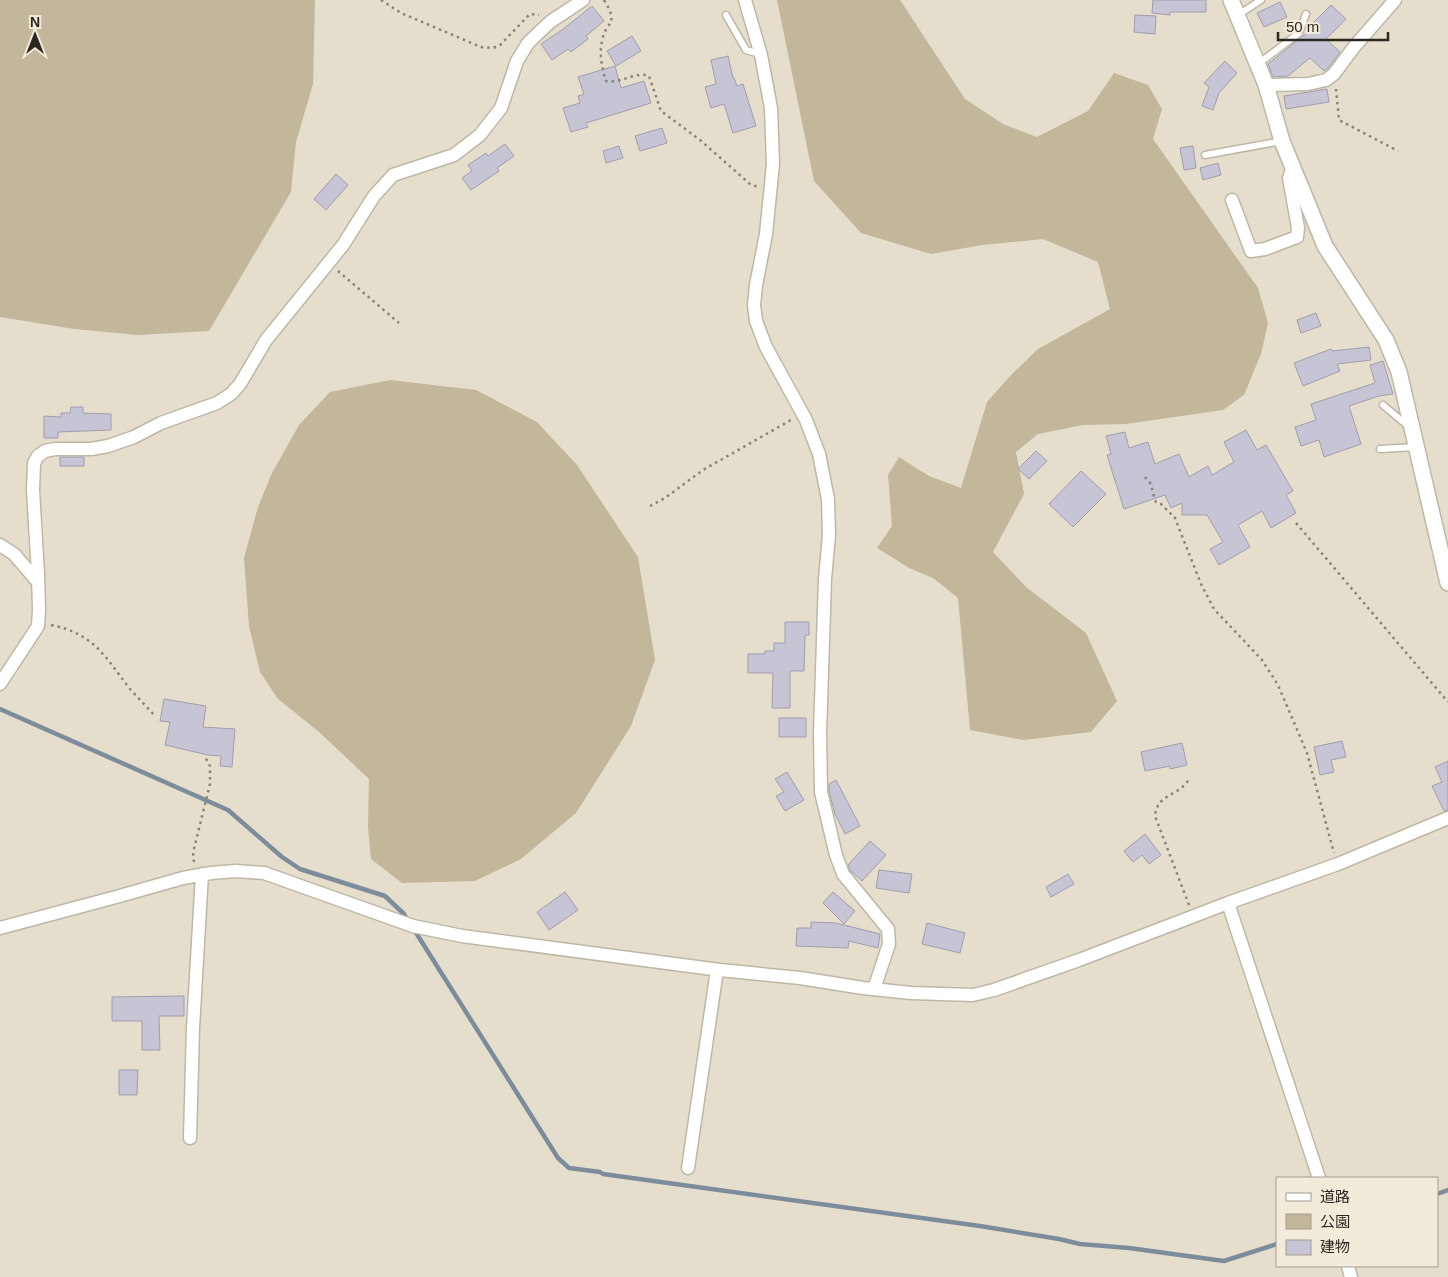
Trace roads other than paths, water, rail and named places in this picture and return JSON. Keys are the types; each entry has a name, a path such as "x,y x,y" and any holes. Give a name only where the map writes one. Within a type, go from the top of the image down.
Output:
{"street":[{"path":"0,684 38,626 40,610 33,490 34,463 38,456 45,451 55,449 92,449 108,446 134,437 161,423 217,403 231,394 240,384 266,340 343,245 374,196 393,175 454,155 480,135 501,108 517,61 528,43 550,22 583,0"},
{"path":"745,0 762,55 771,108 773,164 766,234 754,306 756,321 766,347 802,413 819,454 828,499 829,535 825,579 820,733 821,792 836,855 843,874 888,928 889,944 874,989"},
{"path":"1231,0 1266,85 1282,141 1326,246 1386,340 1399,372 1448,583"},
{"path":"1266,85 1308,84 1326,80 1334,74 1354,47 1395,0"},
{"path":"1232,200 1251,251 1265,250 1298,237 1289,178 1293,168"},
{"path":"0,545 14,554 38,582"},
{"path":"0,928 198,875 236,871 264,873 413,926 462,936 874,989 948,995 973,995 994,990 1079,960 1228,903 1338,864 1448,818"},
{"path":"190,1138 198,875"},
{"path":"1228,903 1319,1177"},
{"path":"688,1168 717,970"}],"lane":[{"path":"1237,15 1261,0"},
{"path":"1257,64 1299,33 1306,14"},
{"path":"726,15 746,50 762,55"},
{"path":"1205,155 1282,141"},
{"path":"1383,405 1412,430"},
{"path":"1380,449 1416,447"}],"waterway":[{"path":"0,709 228,810 282,857 300,869 385,896 404,914 408,921"},
{"path":"413,928 558,1158 569,1168 980,1226 1080,1244 1129,1248 1224,1261 1276,1244"},
{"path":"1438,1194 1448,1190"}]}
